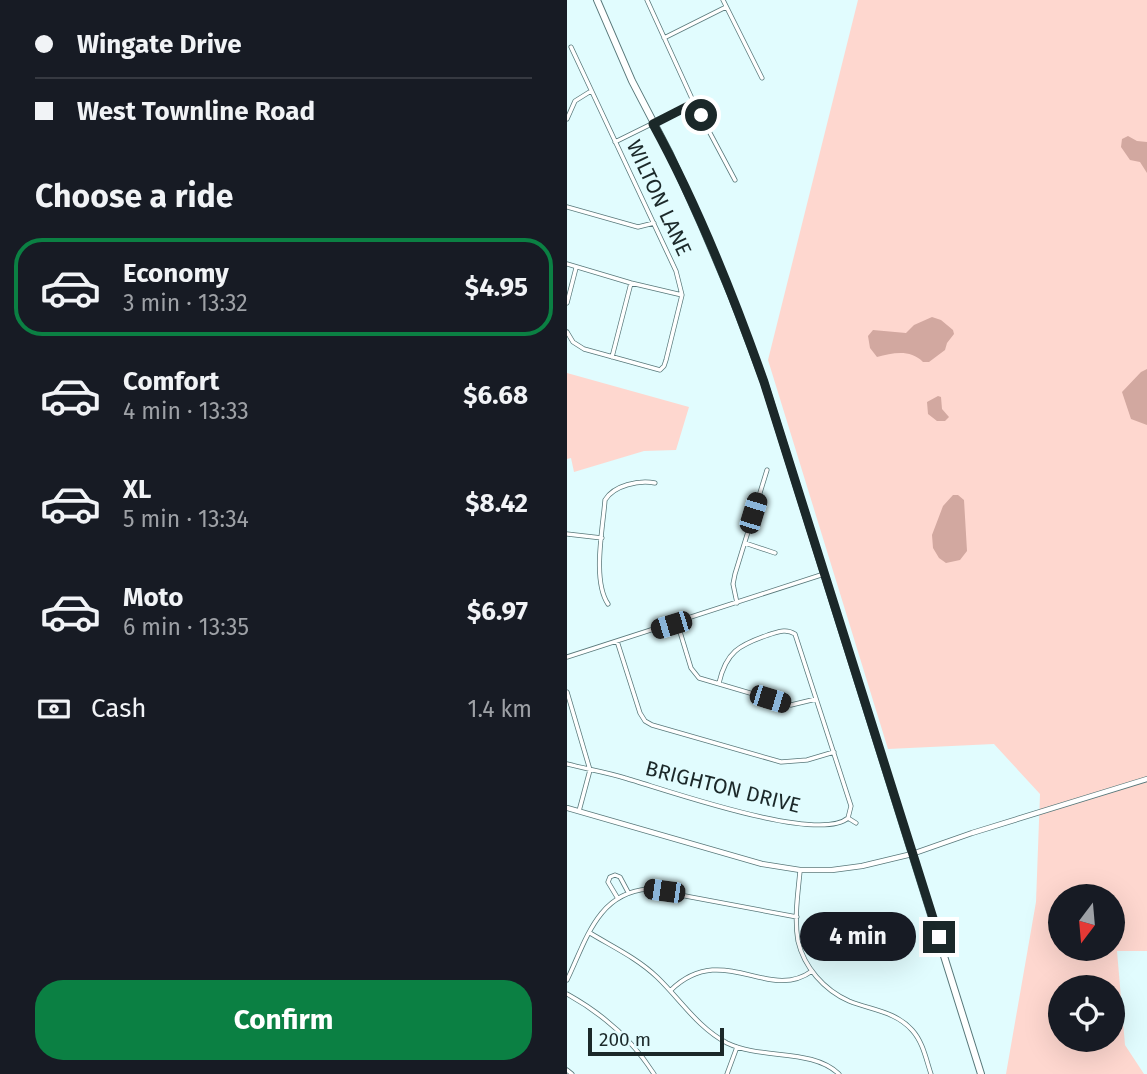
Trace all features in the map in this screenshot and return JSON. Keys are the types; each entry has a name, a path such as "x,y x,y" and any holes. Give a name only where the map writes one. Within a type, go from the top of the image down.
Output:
{"main road":[{"path":"597,0 622,61 702,226 764,382 981,1074"}],"street":[{"path":"647,0 694,103 735,180"},
{"path":"723,0 762,78"},
{"path":"664,38 726,7"},
{"name":"WILTON LANE","path":"571,47 676,271 682,295"},
{"path":"567,120 575,101 591,91"},
{"path":"615,142 694,103"},
{"path":"567,207 638,227 654,223"},
{"path":"567,264 631,284 682,295 663,368 657,370 584,349 573,342 567,332"},
{"path":"567,303 576,267"},
{"path":"612,357 631,284"},
{"path":"737,603 733,584 767,470"},
{"path":"608,604 601,590 605,500 609,494 634,484 655,483"},
{"path":"567,534 602,538"},
{"path":"745,544 775,553"},
{"path":"567,657 824,575"},
{"path":"677,622 693,673 699,678 791,705 817,699"},
{"path":"719,683 727,660 737,648 787,630 793,632 798,638 851,806 848,818 856,822"},
{"path":"617,641 640,713 645,721 652,725 781,762 807,760 834,752"},
{"path":"567,692 590,770 579,811"},
{"name":"BRIGHTON DRIVE","path":"567,764 607,772 769,819 821,825 840,823 848,818"},
{"path":"567,808 743,860 800,870 850,868 912,854 1147,779"},
{"path":"800,870 797,917 799,943 812,971 828,988 848,1001 904,1022 918,1038 931,1074"},
{"path":"617,898 608,882 610,877 620,877 628,892"},
{"path":"567,980 603,910 628,892 648,889 797,917"},
{"path":"590,933 633,958 671,990 706,1028 737,1047 815,1060 825,1063 839,1074"},
{"path":"671,990 689,976 707,970 722,969 785,981 801,979 812,971"},
{"path":"567,994 594,1010 622,1033 654,1074"},
{"path":"727,1074 737,1047"},
{"path":"567,1070 572,1074"}],"shaded area":[{"path":"858,0 1147,0 1147,951 1125,951 1125,884 1048,884 1048,961 1118,961 1119,975 1048,975 1048,1052 1125,1052 1125,1045 1144,1074 1006,1074 1036,902 1040,794 994,744 888,749 768,360"},
{"path":"1128,136 1147,142 1147,173 1140,162 1130,160 1121,147 1122,139"},
{"path":"932,317 941,320 954,334 945,350 929,362 907,354 895,353 877,357 870,348 868,336 873,330 906,333 914,325"},
{"path":"1147,369 1147,425 1131,419 1122,392"},
{"path":"567,373 689,407 676,450 644,451 574,472 571,458 567,459"},
{"path":"941,397 942,409 949,417 945,421 937,421 928,414 927,402"},
{"path":"953,495 964,500 967,551 960,560 946,563 933,548 932,535 943,506"}],"route":[{"path":"701,115 694,103 653,124 669,152 702,226 764,382 939,937"}]}
